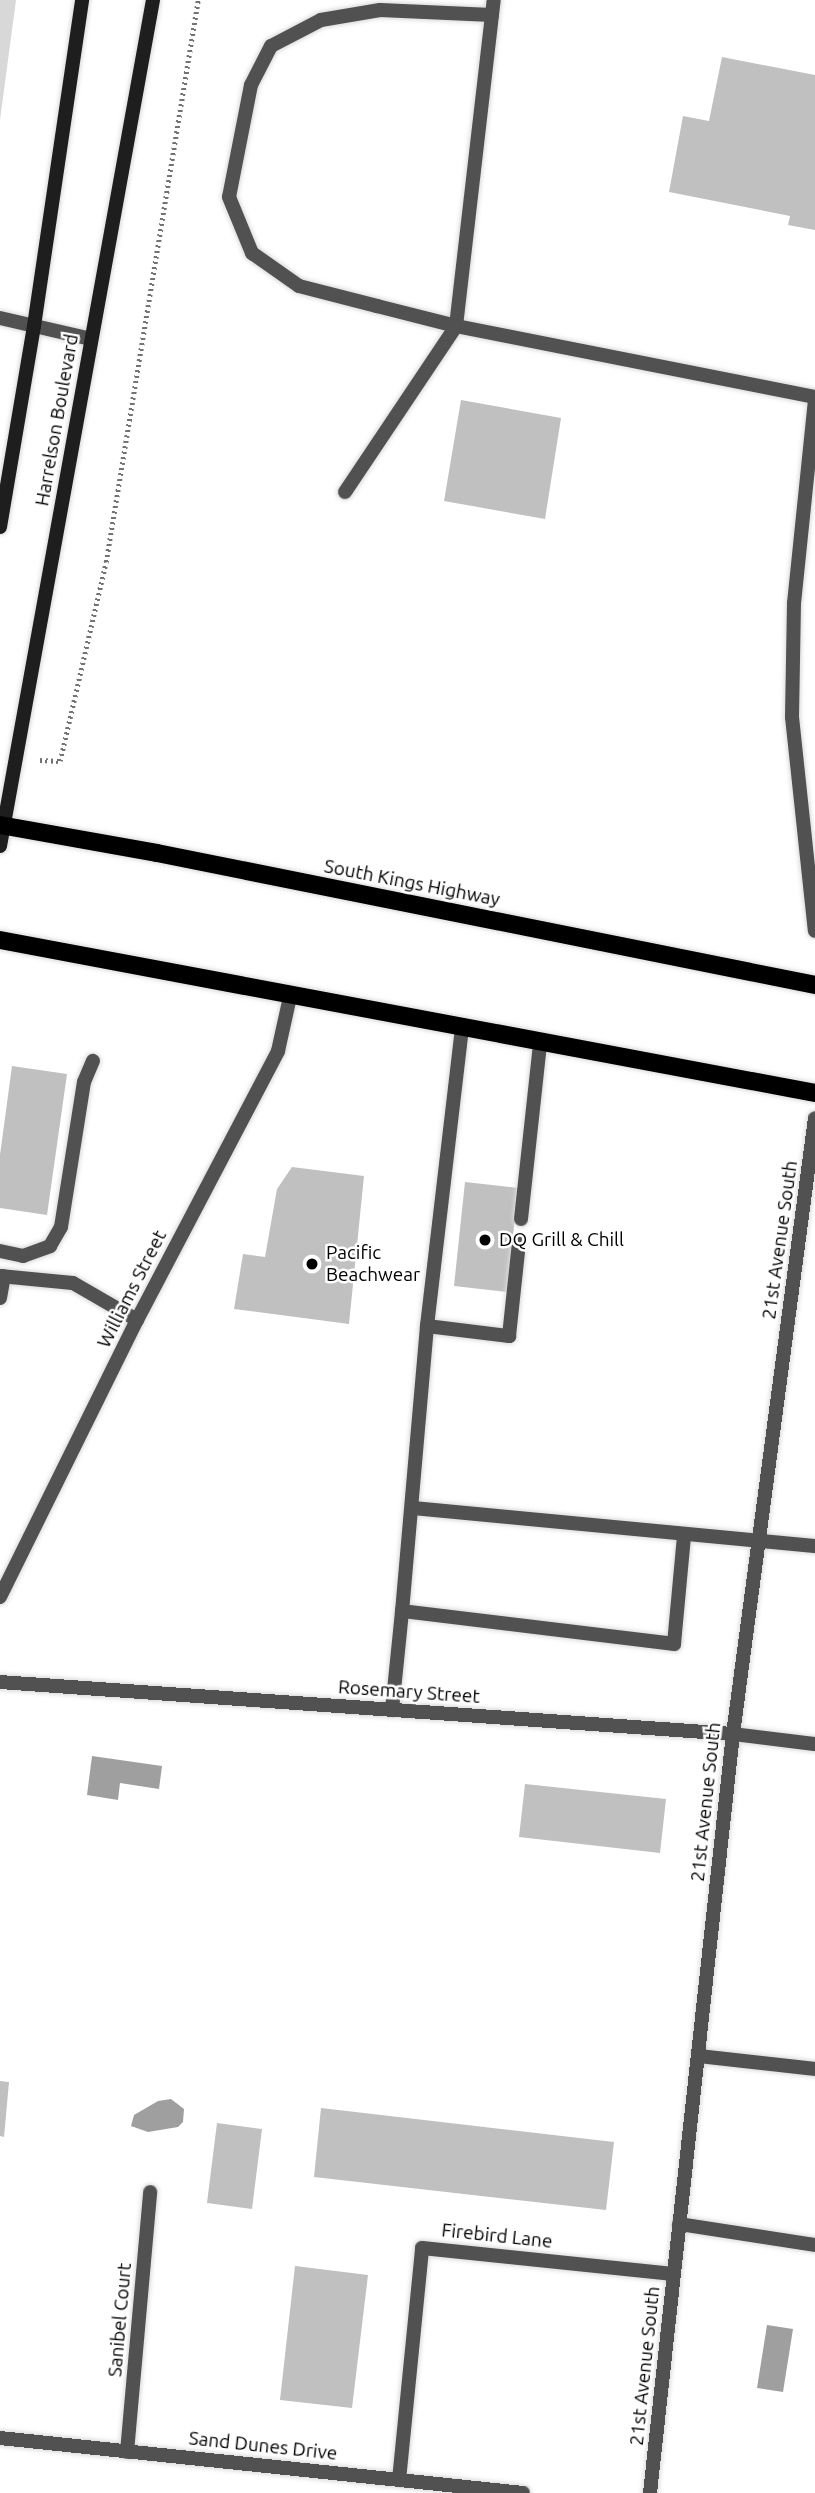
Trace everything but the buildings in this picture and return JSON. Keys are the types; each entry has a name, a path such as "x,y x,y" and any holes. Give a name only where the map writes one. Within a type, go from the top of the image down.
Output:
{"main road":[{"name":"Harrelson Boulevard","path":"0,527 34,326 82,0"},
{"name":"Harrelson Boulevard","path":"0,846 153,0"},
{"name":"South Kings Highway","path":"2,826 157,853 815,985"},
{"path":"0,940 290,997 815,1093"}],"street":[{"path":"345,492 456,326 493,7 380,10 321,20 271,46 251,85 229,197 252,253 299,286 456,326 815,399 794,604 792,717 815,931"},
{"path":"0,318 91,339"},
{"name":"Williams Street","path":"0,1597 137,1320 278,1051 290,997"},
{"path":"392,1710 427,1326 462,1028"},
{"path":"521,1220 540,1043"},
{"path":"0,1251 23,1256 50,1245 61,1227 84,1082 93,1061"},
{"name":"21st Avenue South","path":"650,2493 733,1734 815,1118"},
{"path":"427,1326 509,1336 519,1243"},
{"path":"0,1298 2,1276 73,1283 137,1320"},
{"path":"412,1508 758,1543 815,1546"},
{"path":"402,1611 674,1644 684,1536"},
{"name":"Rosemary Street","path":"0,1682 733,1734 815,1744"},
{"path":"699,2056 815,2069"},
{"name":"Sanibel Court","path":"128,2452 150,2192"},
{"path":"679,2224 815,2245"},
{"name":"Firebird Lane","path":"399,2480 422,2248 674,2274"},
{"name":"Sand Dunes Drive","path":"0,2438 523,2493"}],"path":[{"path":"18,758 60,761 106,562 198,0"}],"shaded area":[{"path":"0,0 16,0 0,120"},
{"path":"92,1756 162,1766 159,1789 120,1783 118,1800 87,1795"},
{"path":"171,2099 184,2109 183,2122 178,2127 148,2132 131,2126 134,2115 158,2101"},
{"path":"767,2325 793,2329 783,2392 757,2388"}],"place":[{"name":"DQ Grill & Chill","path":"485,1240"},
{"name":"Pacific Beachwear","path":"312,1264"}]}
